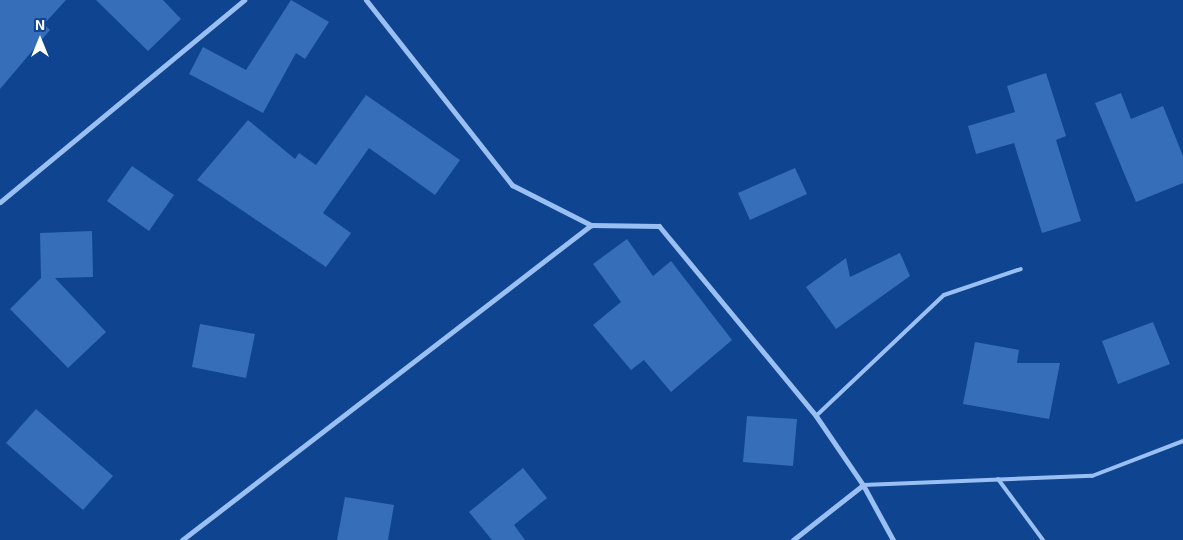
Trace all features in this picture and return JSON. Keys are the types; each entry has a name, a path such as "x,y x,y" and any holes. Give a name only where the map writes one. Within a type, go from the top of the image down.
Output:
{"street":[{"path":"0,202 244,0"},
{"path":"366,0 512,185 591,225 659,226 816,416 863,485 893,540"},
{"path":"182,540 591,225"},
{"path":"793,540 863,485"}],"lane":[{"path":"816,416 944,295 1020,269"},
{"path":"863,485 1092,476 1183,441"},
{"path":"998,480 1043,540"}],"building":[{"path":"0,0 66,0 44,24 50,30 0,89"},
{"path":"96,0 163,0 181,19 148,51"},
{"path":"291,0 329,22 305,59 296,53 263,113 189,74 203,47 246,70"},
{"path":"1046,73 1066,136 1056,140 1081,221 1042,233 1014,143 976,154 968,126 1015,112 1007,86"},
{"path":"1121,93 1131,119 1163,106 1183,156 1183,183 1136,202 1095,103"},
{"path":"366,95 460,160 435,195 369,148 323,213 351,233 326,267 197,180 248,120 295,159 299,153 316,165"},
{"path":"132,166 174,195 149,231 107,201"},
{"path":"795,168 807,194 750,220 738,193"},
{"path":"92,231 93,277 55,278 106,332 68,368 10,309 41,278 40,233"},
{"path":"627,239 653,276 671,261 732,340 671,392 644,360 631,370 593,325 621,302 593,264"},
{"path":"900,253 910,276 836,329 806,287 846,258 850,277"},
{"path":"1153,322 1170,364 1118,384 1102,341"},
{"path":"200,324 255,334 246,378 192,367"},
{"path":"975,342 1019,350 1017,363 1060,363 1049,419 963,404"},
{"path":"36,409 113,476 83,510 6,443"},
{"path":"747,416 797,419 793,466 743,462"},
{"path":"523,468 547,498 514,525 525,540 492,540 469,512"},
{"path":"345,497 394,505 388,540 337,540"}]}
